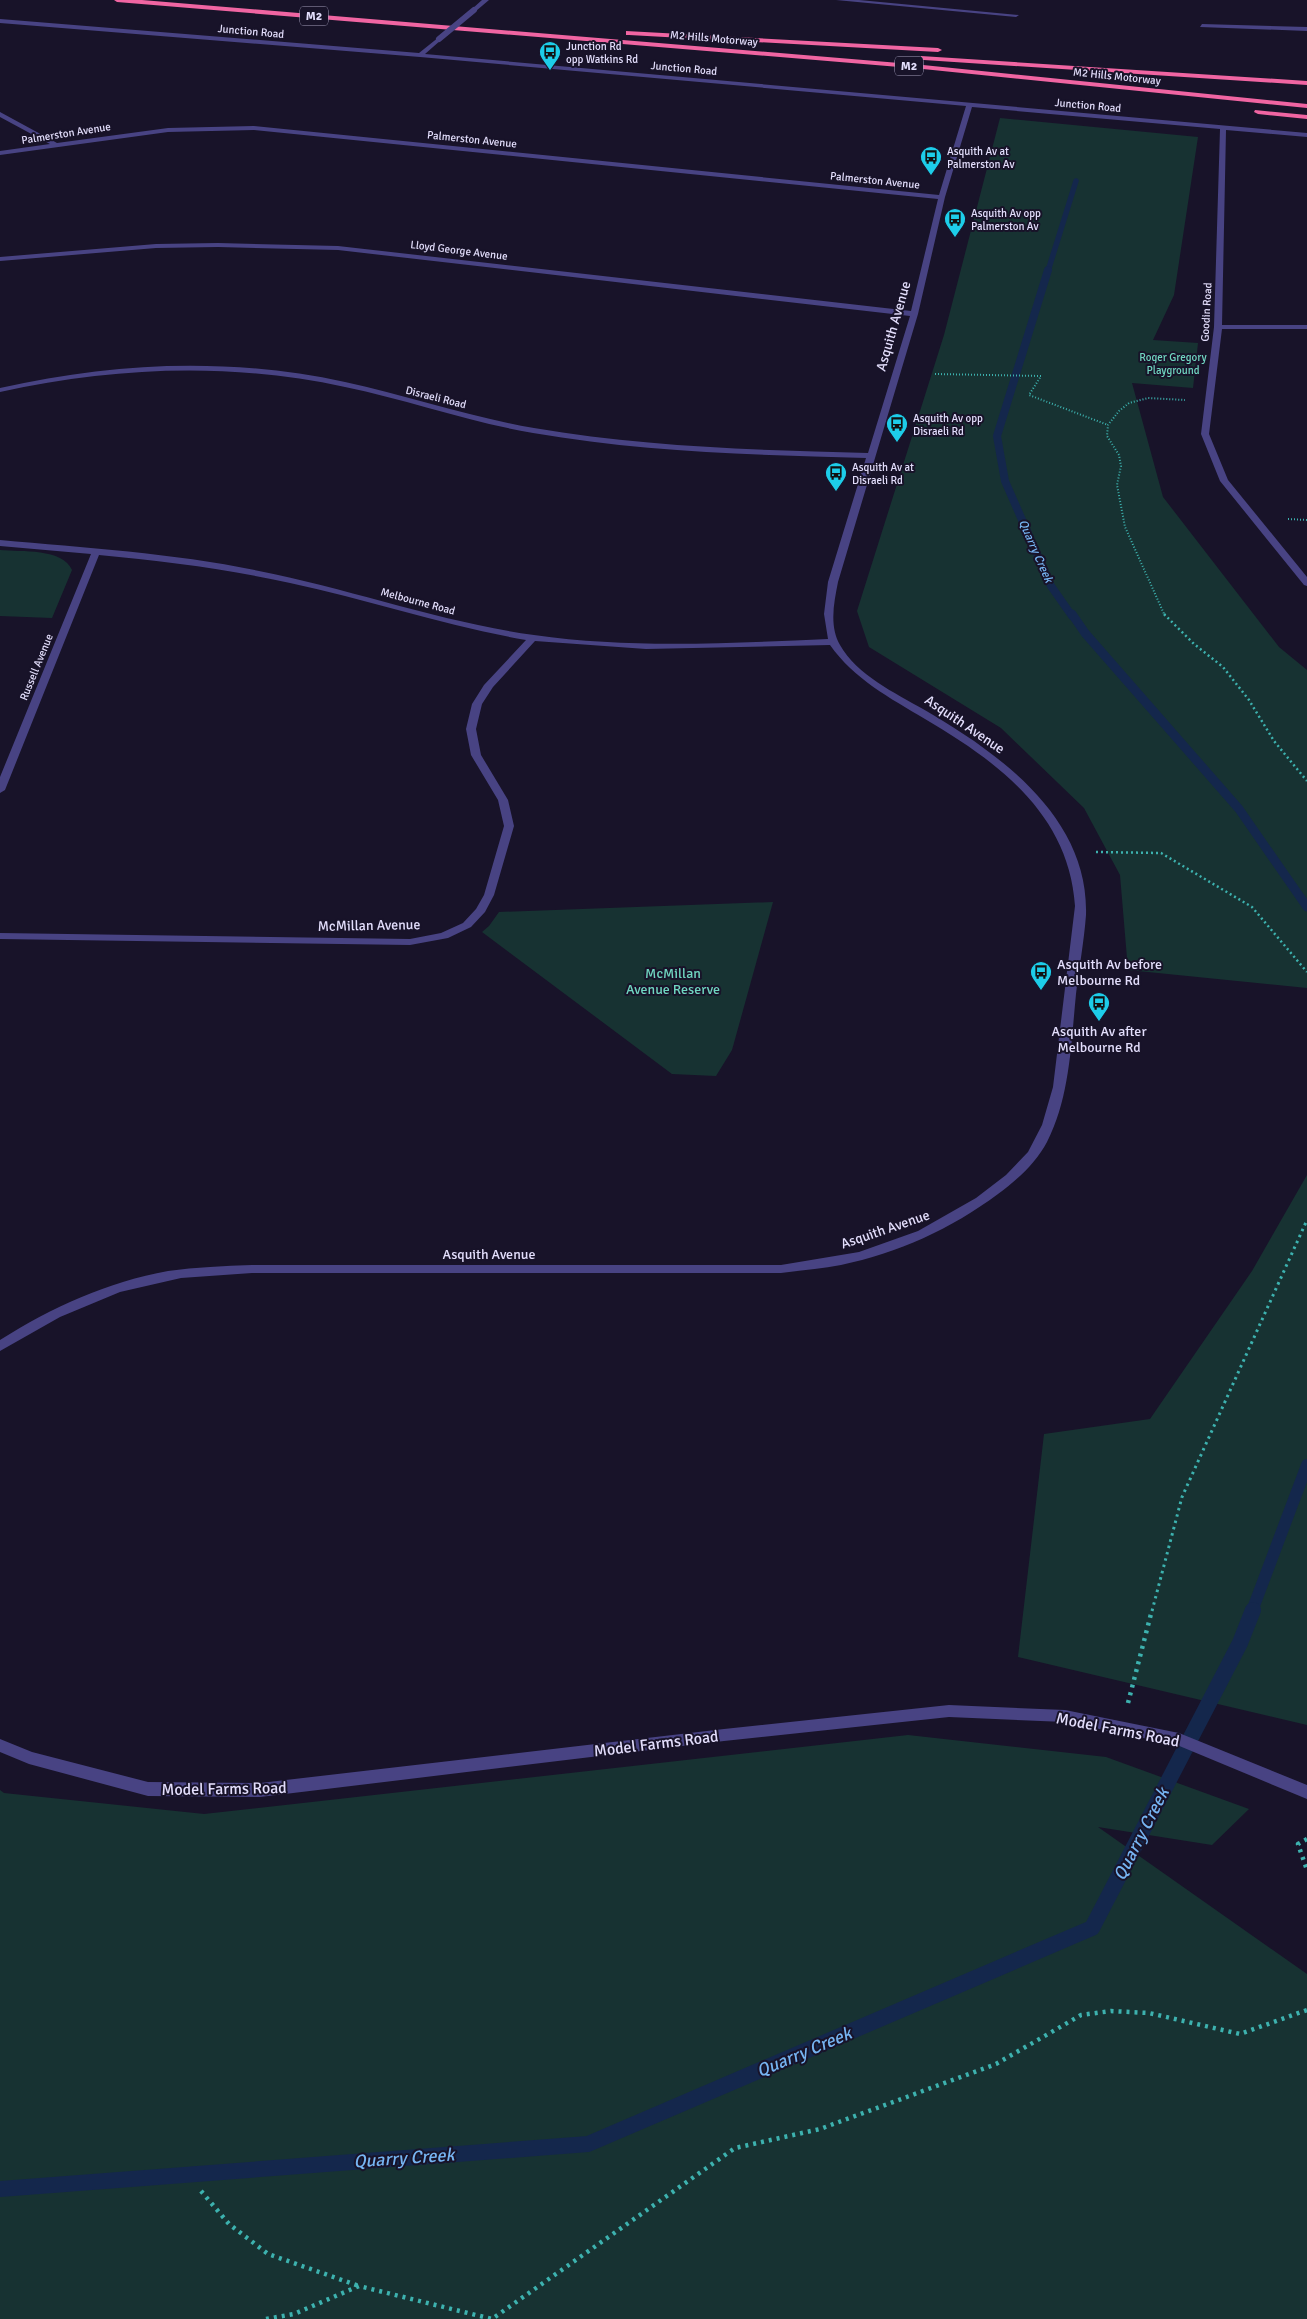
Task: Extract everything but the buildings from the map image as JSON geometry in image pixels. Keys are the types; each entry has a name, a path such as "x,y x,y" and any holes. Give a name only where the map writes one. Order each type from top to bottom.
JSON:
{"highway":[{"name":"M2 Hills Motorway","path":"118,0 923,68 1307,106"},
{"name":"M2","path":"217,0 399,15"},
{"path":"419,16 428,17"},
{"name":"M2 Hills Motorway","path":"447,19 924,58 1307,83"},
{"path":"580,30 590,30"},
{"path":"619,32 943,50"},
{"path":"511,33 948,78"},
{"path":"1249,111 1307,117"}],"street":[{"path":"420,55 486,0"},
{"path":"839,0 1016,15"},
{"name":"Junction Road","path":"0,20 420,55 1307,135"},
{"path":"1202,26 1307,29"},
{"name":"Asquith Avenue","path":"0,1346 70,1305 96,1295 157,1278 187,1273 252,1269 781,1269 841,1260 895,1244 944,1224 986,1198 1016,1173 1041,1142 1054,1110 1060,1075 1081,906 1075,870 1062,837 1045,810 1017,780 982,750 867,677 844,656 834,642 829,623 829,602 833,582 914,314 942,197 970,104"},
{"path":"0,114 54,144"},
{"name":"Palmerston Avenue","path":"0,154 54,144 168,130 254,128 942,197"},
{"name":"Goodin Road","path":"1223,128 1218,326 1205,434 1224,481 1307,583"},
{"name":"Lloyd George Avenue","path":"0,259 156,246 236,245 338,248 914,314"},
{"path":"1218,326 1307,327"},
{"name":"Disraeli Road","path":"0,390 40,380 108,371 180,366 259,370 339,383 456,414 549,434 651,446 737,452 870,456"},
{"name":"Melbourne Road","path":"0,543 175,561 256,573 349,593 450,622 533,638 615,645 673,647 834,642"},
{"name":"Russell Avenue","path":"0,790 96,552"},
{"name":"McMillan Avenue","path":"0,936 410,942 444,936 467,925 481,910 489,895 509,826 503,800 476,754 471,729 473,720 477,704 489,685 533,638"},
{"name":"Model Farms Road","path":"0,1745 29,1758 148,1789 260,1790 724,1735 949,1711 1065,1716 1179,1739 1307,1792"}],"path":[{"path":"935,374 1041,376 1029,395 1108,425"},
{"path":"1209,403 1148,398 1129,403 1119,410 1108,425 1107,436 1119,455 1121,466 1117,485 1125,527 1164,615 1194,644 1223,667 1249,700 1274,741 1307,781"},
{"path":"1107,851 1161,853 1252,907 1307,972"},
{"path":"1122,1727 1182,1497 1307,1220"},
{"path":"1307,1839 1298,1844 1307,1870"},
{"path":"201,2191 229,2224 268,2254 359,2286 492,2319 735,2148 820,2129 996,2064 1081,2015 1111,2011 1149,2012 1240,2034 1307,2010"},
{"path":"266,2319 294,2314 359,2286"}],"green space":[{"name":"Roger Gregory Playground","path":"1000,118 1198,137 1174,295 1153,340 1198,343 1193,388 1132,383 1163,497 1279,647 1307,670 1307,988 1128,970 1120,875 1084,808 1001,728 869,647 857,611 944,335"},
{"path":"0,550 40,552 60,558 67,563 72,570 52,618 0,616"},
{"name":"McMillan Avenue Reserve","path":"773,902 732,1050 716,1076 672,1074 482,932 499,912"},
{"path":"1307,1175 1307,1725 1018,1657 1044,1434 1150,1419 1252,1271"},
{"path":"908,1735 1106,1757 1249,1809 1212,1845 1098,1827 1307,1974 1307,2319 0,2319 0,1790 4,1793 204,1814"}],"waterway":[{"name":"Quarry Creek","path":"1048,271 1076,181"},
{"name":"Quarry Creek","path":"1048,270 997,436 1005,481 1051,586 1072,616"},
{"name":"Quarry Creek","path":"1072,614 1085,633 1239,809 1307,907"},
{"name":"Quarry Creek","path":"1252,1611 1307,1465"},
{"name":"Quarry Creek","path":"0,2189 588,2144 1092,1928 1240,1643 1253,1610"}],"place":[{"name":"Junction Rd opp Watkins Rd","path":"550,71"},
{"name":"Asquith Av at Palmerston Av","path":"931,176"},
{"name":"Asquith Av opp Palmerston Av","path":"955,238"},
{"name":"Asquith Av opp Disraeli Rd","path":"897,443"},
{"name":"Asquith Av at Disraeli Rd","path":"836,492"},
{"name":"Asquith Av before Melbourne Rd","path":"1041,991"},
{"name":"Asquith Av after Melbourne Rd","path":"1099,1022"}]}
